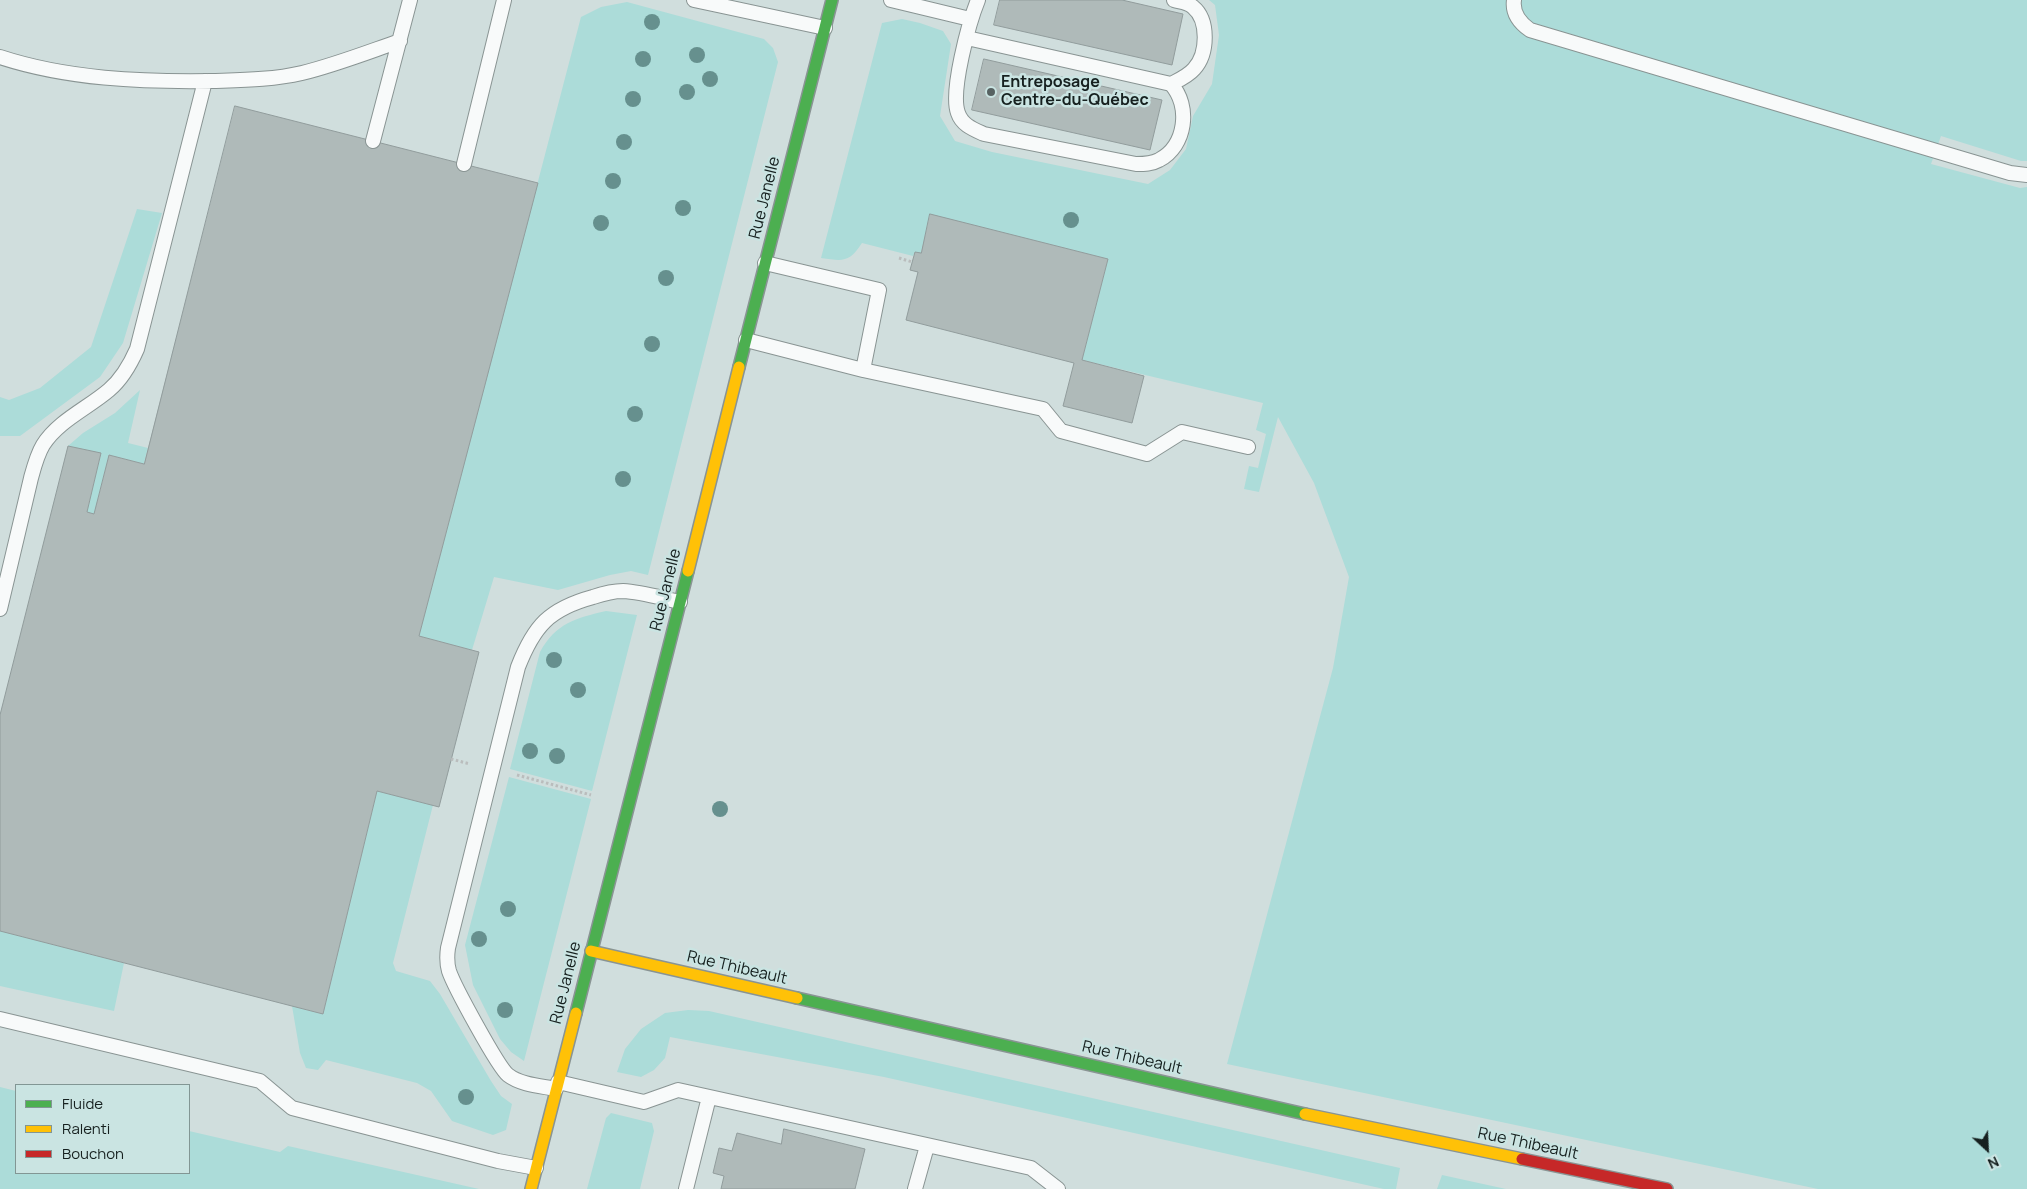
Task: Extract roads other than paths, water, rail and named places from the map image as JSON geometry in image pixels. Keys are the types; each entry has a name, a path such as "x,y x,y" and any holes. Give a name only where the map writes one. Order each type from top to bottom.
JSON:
{"main road":[{"name":"Rue Janelle","path":"531,1189 832,0"},
{"name":"Rue Thibeault","path":"591,951 1311,1116 1667,1189"}],"lane":[{"path":"373,141 410,0"},
{"path":"464,164 504,0"},
{"path":"694,0 825,28"},
{"path":"890,0 970,19"},
{"path":"967,38 1171,84 1178,92 1184,118 1175,146 1158,161 1136,164 984,134 963,122 958,112 957,88 970,19 978,0"},
{"path":"1171,84 1196,68 1202,54 1205,37 1200,16 1194,7 1174,0"},
{"path":"1514,0 1513,7 1519,22 1530,30 2010,173 2027,175"},
{"path":"0,57 61,72 78,74 165,82 246,80 304,72 400,41"},
{"path":"0,608 36,459 44,444 55,431 120,380 129,367 137,349 205,81"},
{"path":"766,263 879,290 863,370"},
{"path":"746,340 863,370 1042,409 1061,432 1147,454 1182,432 1248,447"},
{"path":"680,602 620,591 584,599 562,608 545,619 534,632 518,667 447,958 450,971 458,989 501,1067 506,1074 518,1080 557,1085 644,1102 678,1090 1031,1168 1058,1189"},
{"path":"0,1019 260,1081 292,1108 489,1158 536,1168"},
{"path":"686,1189 709,1097"},
{"path":"915,1189 927,1146"}],"place":[{"name":"Entreposage Centre-du-Québec","path":"991,92"}]}
